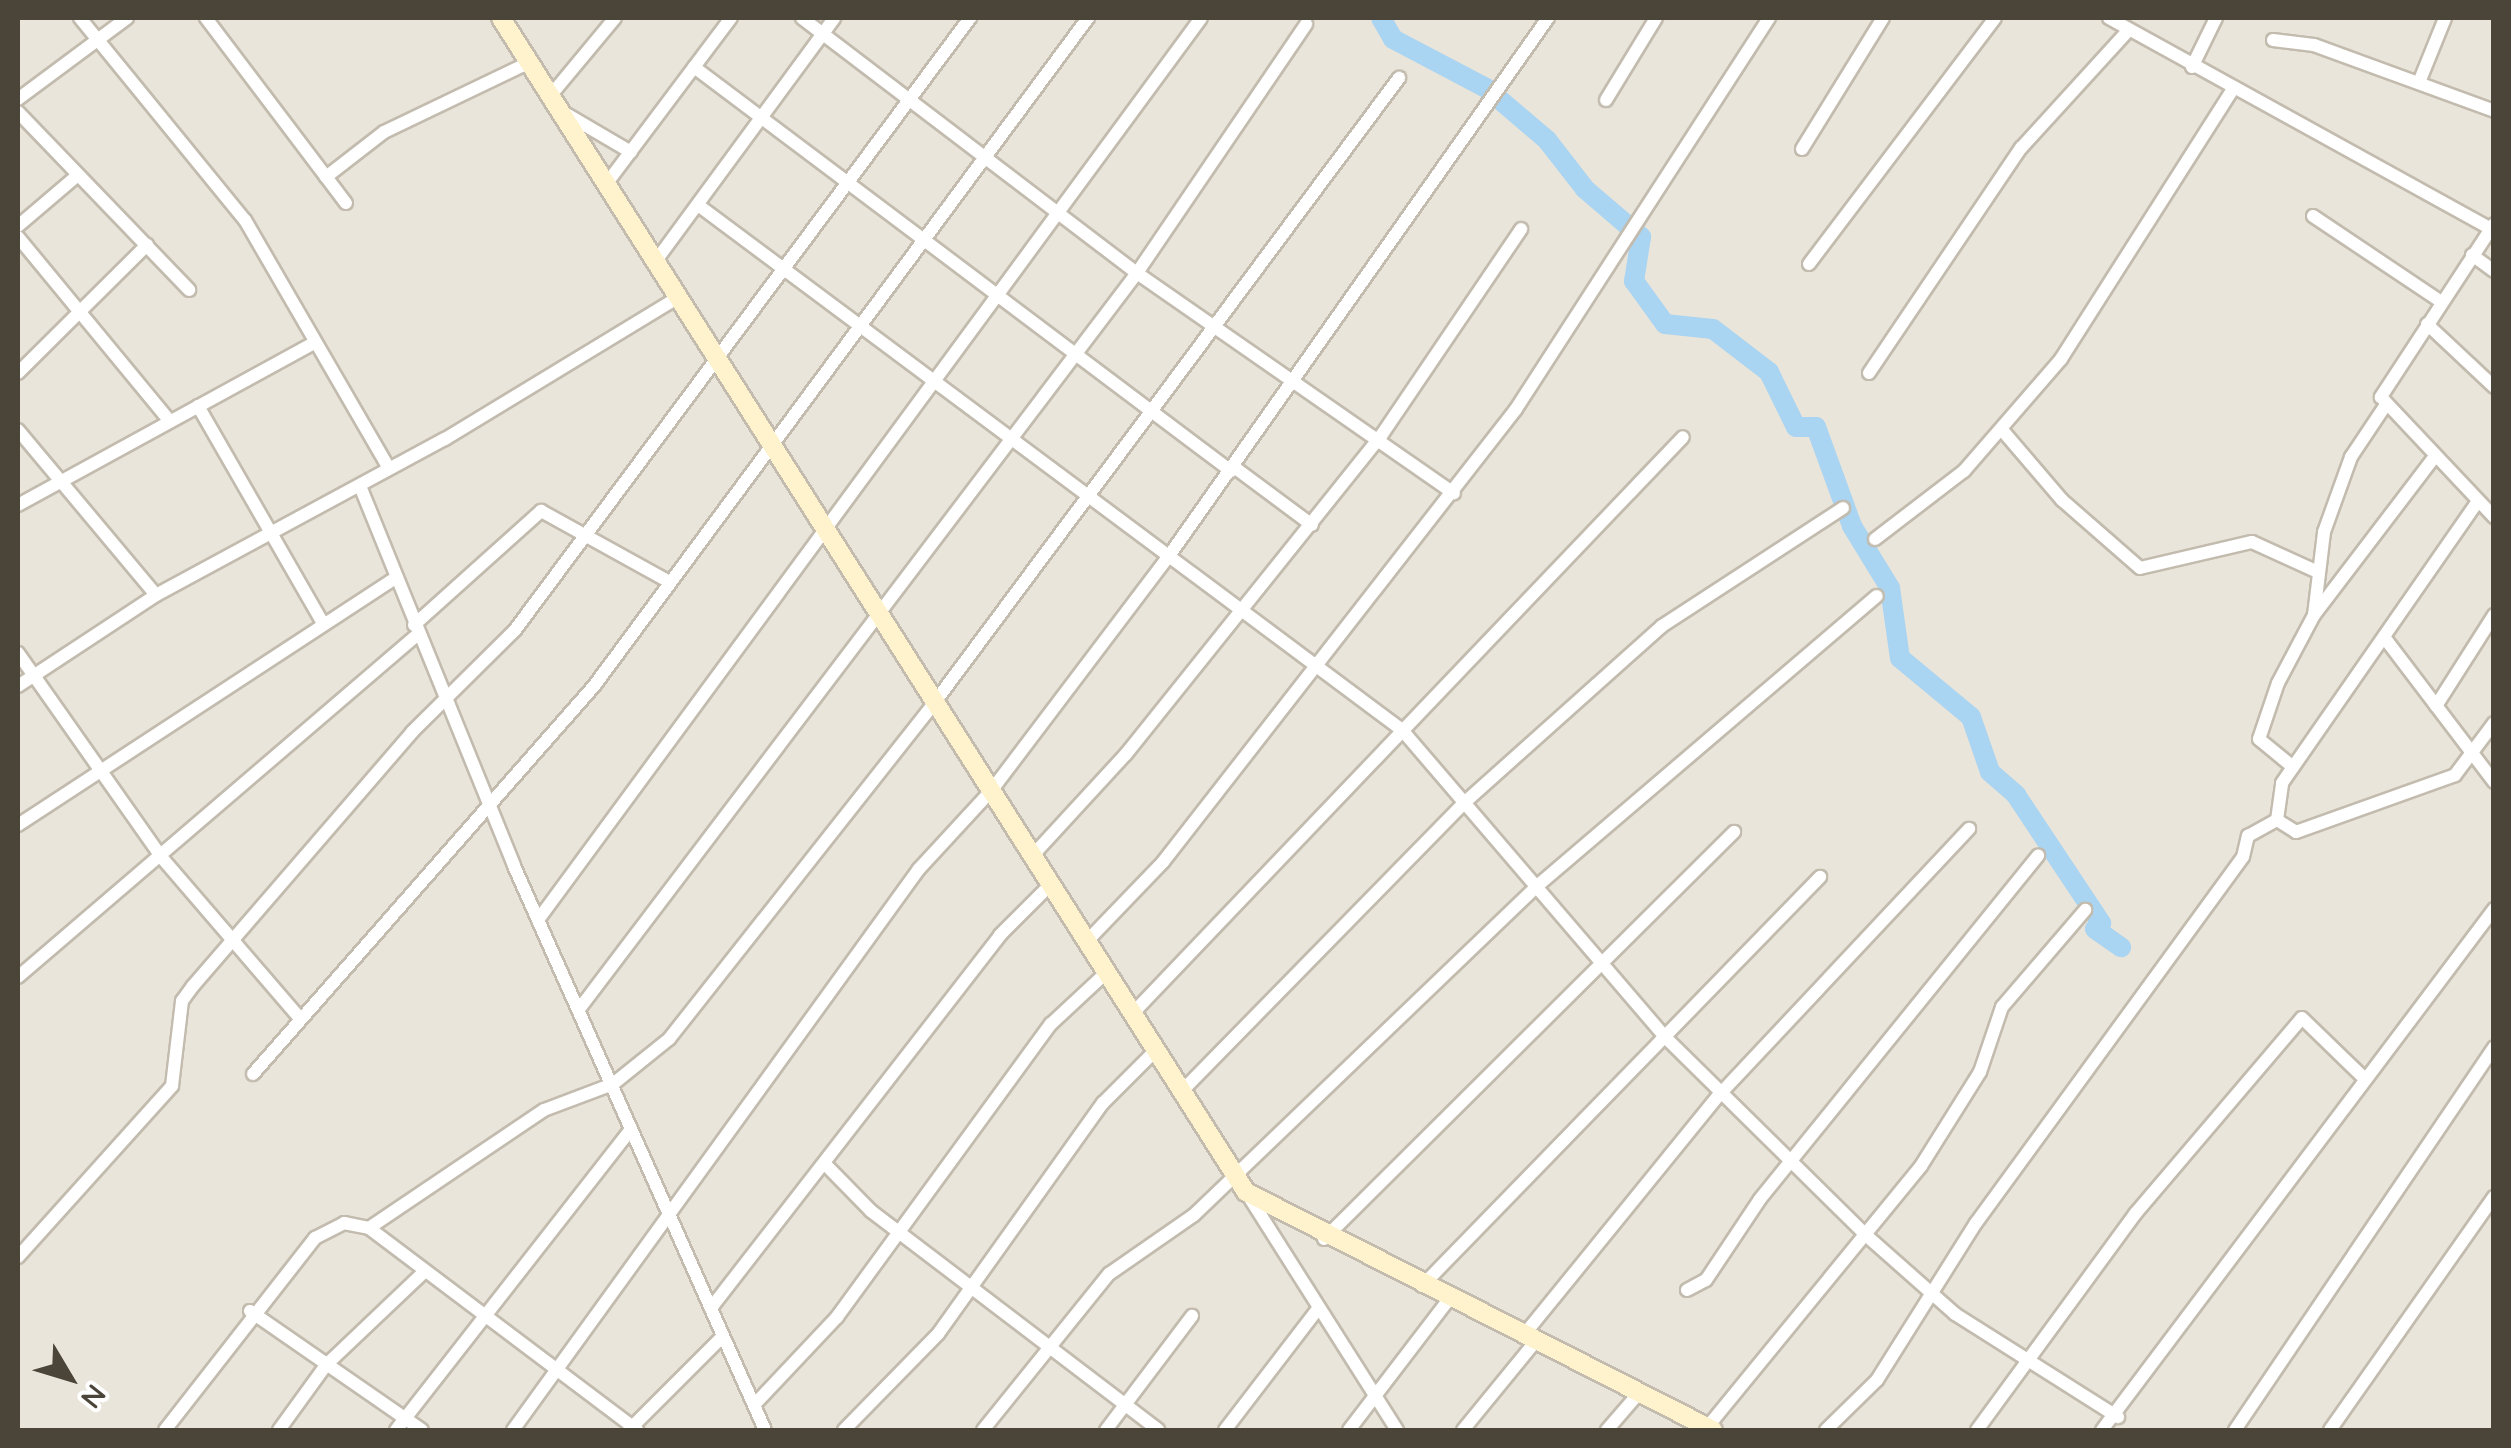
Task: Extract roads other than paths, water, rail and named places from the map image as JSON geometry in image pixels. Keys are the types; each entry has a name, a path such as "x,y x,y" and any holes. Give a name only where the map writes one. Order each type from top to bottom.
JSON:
{"street":[{"path":"80,18 245,220 312,344 389,468"},
{"path":"18,99 127,18"},
{"path":"206,18 346,203"},
{"path":"502,18 658,258 769,448 1089,940 1317,1310 1397,1430"},
{"path":"555,102 615,18"},
{"path":"607,183 731,18"},
{"path":"802,18 1137,273 1381,436 1454,493"},
{"path":"658,258 834,18"},
{"path":"18,1257 172,1086 182,1001 232,938 445,697 515,630 719,362 785,266 970,18"},
{"path":"253,1074 491,798 594,686 668,580 864,324 1088,18"},
{"path":"538,920 1062,216 1201,18"},
{"path":"512,1430 671,1216 918,869 991,791 1233,469 1548,18"},
{"path":"1606,100 1656,18"},
{"path":"1089,940 1163,862 1318,660 1454,493 1769,18"},
{"path":"1802,149 1884,18"},
{"path":"1809,264 1996,18"},
{"path":"2111,18 2192,68 2492,226 2384,386 2384,406 2351,457 2316,570 2314,615"},
{"path":"2192,68 2216,18"},
{"path":"2420,80 2444,18"},
{"path":"580,1008 1137,273 1306,24"},
{"path":"1868,372 2021,148 2128,31"},
{"path":"2272,40 2420,80 2494,111"},
{"path":"326,176 384,132 530,62"},
{"path":"694,67 848,181 1072,359 1312,524"},
{"path":"369,1228 544,1110 613,1084 669,1039 934,702 1088,488 1216,326 1398,78"},
{"path":"1875,539 2003,430 2078,334 2233,89"},
{"path":"555,102 631,152"},
{"path":"18,112 189,290"},
{"path":"18,226 78,175"},
{"path":"698,204 1248,607 1402,730 1665,1037 1868,1237 1934,1288 1956,1314 2118,1417"},
{"path":"2313,216 2440,301"},
{"path":"1034,854 1248,607 1381,436 1521,229"},
{"path":"18,238 83,310 169,420"},
{"path":"18,373 147,244"},
{"path":"2472,254 2494,270"},
{"path":"18,686 156,595 270,530 360,486 680,296"},
{"path":"2427,324 2494,387"},
{"path":"18,505 312,344"},
{"path":"198,406 321,620"},
{"path":"2384,406 2432,460 2494,517"},
{"path":"18,430 56,482 156,595"},
{"path":"2003,430 2062,500 2140,568 2252,542 2316,570"},
{"path":"1133,1014 1683,437"},
{"path":"2293,767 2258,739 2314,615 2432,460"},
{"path":"360,486 538,920 765,1430"},
{"path":"1826,1430 1877,1380 1934,1288 2243,857 2248,836 2277,820 2293,767 2476,504"},
{"path":"1183,1090 1464,804 1662,626 1844,508"},
{"path":"18,977 162,858 416,630 541,511 668,580"},
{"path":"18,826 94,768 321,620 396,578"},
{"path":"983,1430 1109,1274 1169,1236 1536,887 1876,596"},
{"path":"2436,706 2494,615"},
{"path":"2384,637 2494,782"},
{"path":"18,654 94,768 162,858 299,1017"},
{"path":"2277,820 2296,832 2455,775 2474,757 2494,723"},
{"path":"1463,1430 1720,1094 1968,829"},
{"path":"1324,1240 1599,962 1734,832"},
{"path":"1687,1290 1706,1280 1790,1160 2038,856"},
{"path":"1422,1286 1820,877"},
{"path":"711,1308 826,1165 1000,935 1052,883"},
{"path":"2102,1430 2118,1417 2364,1078 2494,909"},
{"path":"1246,1192 1324,1240 1708,1429 1868,1237 1980,1072 2002,1006 2085,910"},
{"path":"755,1404 900,1231 1051,1024 1107,972"},
{"path":"1977,1430 2198,1134 2302,1018 2364,1078"},
{"path":"2235,1430 2494,1046"},
{"path":"844,1430 975,1287 1103,1102 1156,1050"},
{"path":"396,1430 632,1129"},
{"path":"826,1165 900,1231 1158,1430"},
{"path":"2330,1430 2494,1197"},
{"path":"165,1430 250,1311 316,1238 344,1224 369,1228 422,1274 632,1429 723,1336"},
{"path":"279,1430 326,1364 422,1274"},
{"path":"1349,1430 1449,1299"},
{"path":"1225,1430 1317,1310"},
{"path":"250,1311 422,1430"},
{"path":"1106,1430 1192,1316"},
{"path":"1607,1430 1639,1394"}],"waterway":[{"path":"1381,18 1393,39 1486,88 1547,140 1585,189 1641,237 1634,281 1665,324 1713,329 1769,372 1796,427 1816,427 1852,526 1890,588 1900,658 1971,717 1990,772 2016,795 2101,923 2095,929 2121,947"}]}
